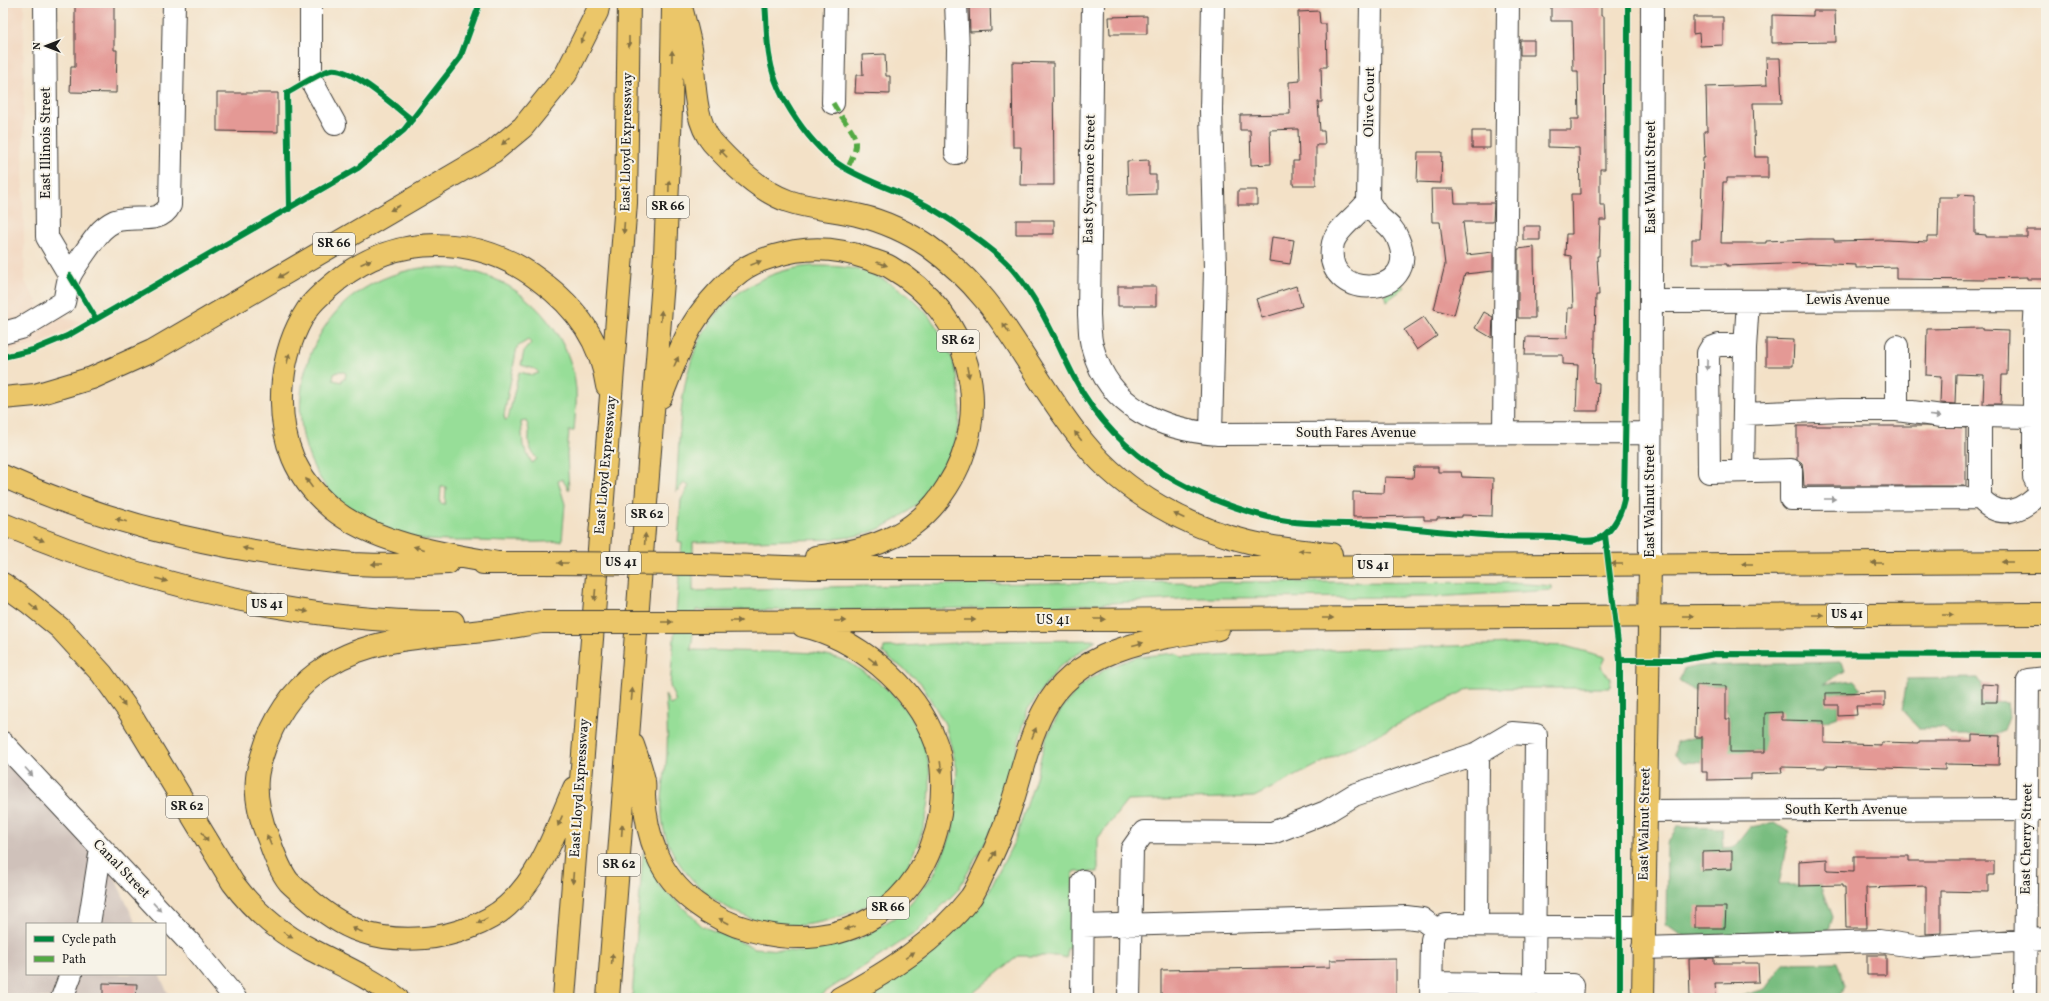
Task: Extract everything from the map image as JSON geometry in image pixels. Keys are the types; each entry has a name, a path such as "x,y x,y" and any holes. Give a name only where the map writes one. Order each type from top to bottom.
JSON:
{"main road":[{"name":"SR 66","path":"3,398 35,395 92,378 152,351 493,152 523,127 566,74 597,12 599,3"},
{"name":"East Lloyd Expressway","path":"564,998 626,203 629,3"},
{"name":"SR 66","path":"655,411 668,207 673,3"},
{"path":"680,3 691,48 699,113 710,139 715,145 751,180 787,200 863,216 886,225 926,245 959,270 996,311 1082,441 1105,466 1136,491 1177,516 1217,533 1250,543 1347,556 1482,565"},
{"path":"498,563 436,552 394,541 361,526 332,508 309,485 293,458 285,428 282,398 285,371 293,338 308,309 330,286 354,267 407,247 431,244 458,246 508,261 531,274 551,289 570,306 585,326 598,349 605,374 610,414"},
{"name":"SR 62","path":"608,998 655,411 693,324 708,304 748,267 786,253 809,249 832,250 857,255 888,266 916,284 932,300 946,318 955,334 967,365 973,402 973,418 968,442 958,467 945,491 932,508 918,520 886,540 858,549 830,555 766,564 700,564"},
{"name":"US 41","path":"3,476 30,488 109,516 223,545 299,558 356,564 700,564 814,568 2046,562"},
{"name":"US 41","path":"3,524 89,558 166,581 242,601 386,621 698,622 2046,614"},
{"name":"East Walnut Street","path":"1643,998 1650,564"},
{"name":"SR 62","path":"3,584 60,628 102,674 130,713 233,883 258,912 283,932 312,950 349,967 397,998"},
{"path":"840,998 878,977 926,944 971,897 999,844 1029,747 1043,711 1063,683 1088,662 1122,648 1194,633 1297,618"},
{"name":"SR 66","path":"629,733 644,781 644,798 657,856 680,891 708,912 734,926 766,935 793,937 816,936 841,931 864,924 886,910 917,877 928,856 937,830 942,800 942,771 937,744 927,721 913,700 895,678 870,658 855,647 808,627 773,621"},
{"path":"542,622 486,631 400,640 353,652 327,666 302,686 288,701 273,727 257,778 258,805 265,832 276,858 289,882 324,913 345,925 373,936 400,940 436,937 460,932 484,920 506,907 523,888 544,858 581,773"}],"street":[{"name":"East Illinois Street","path":"46,3 47,237 70,276"},
{"path":"3,333 21,328 64,302 70,276 102,230 114,222 128,218 161,216 167,212 170,205 174,3"},
{"path":"311,3 311,80 335,124"},
{"path":"833,104 835,3"},
{"path":"956,3 958,50 956,153"},
{"name":"East Sycamore Street","path":"1094,3 1089,315 1090,336 1095,355"},
{"path":"1211,434 1215,269 1211,111 1213,3"},
{"name":"Olive Court","path":"1368,201 1371,3"},
{"path":"1504,433 1508,3"},
{"name":"East Walnut Street","path":"1650,564 1652,3"},
{"path":"1745,344 1719,345 1711,348 1707,362 1709,472 1791,470 1791,499 1980,498 1995,511 2009,512 2023,506 2044,491 2036,483 2034,477 2034,416 2041,300"},
{"name":"Lewis Avenue","path":"1651,301 2041,300"},
{"path":"1743,471 1745,344 1748,301"},
{"path":"1897,346 1897,410"},
{"name":"South Fares Avenue","path":"1095,355 1107,380 1117,393 1148,418 1182,430 1211,434 1650,433"},
{"path":"1744,414 1819,410 1897,410 1942,416 2034,416"},
{"path":"1980,416 1980,498"},
{"name":"East Cherry Street","path":"2025,998 2036,939 2037,679"},
{"path":"1129,998 1132,849 1144,832 1272,833 1326,812 1354,795 1478,753 1512,733 1536,735 1534,985"},
{"name":"Canal Street","path":"3,743 191,944 235,998"},
{"path":"1477,925 1478,753"},
{"name":"South Kerth Avenue","path":"1646,811 2037,809"},
{"path":"90,923 101,848"},
{"path":"1080,998 1083,881"},
{"path":"1083,926 1130,926 1406,917 1422,919 1435,929"},
{"path":"1435,929 1446,925 1535,926 1643,937 1879,941 1920,946 2036,939"},
{"path":"1435,929 1432,940 1431,990 1534,985 1573,985 1572,998"},
{"path":"62,998 71,975"}],"shaded area":[{"path":"3,3 24,3 23,193 25,282 39,305 63,317 81,322 38,345 3,351"},
{"path":"3,751 101,848 136,923 26,923 26,975 159,975 170,998 3,998"}],"green space":[{"path":"812,266 849,268 871,274 907,295 934,324 952,358 960,395 957,433 945,469 921,500 887,525 863,534 850,537 825,539 693,542 693,591 898,585 1205,582 1513,583 1552,586 1552,590 1434,597 1196,598 1043,607 863,610 696,610 691,650 799,652 835,657 852,664 886,689 904,707 917,727 925,748 929,771 930,795 925,820 917,845 901,877 884,895 866,906 847,914 830,920 804,925 777,925 743,915 728,908 713,898 699,887 687,874 669,845 662,822 662,799 667,746 665,694 670,705 676,702 670,686 682,542 678,542 681,500 689,486 684,483 676,492 681,411 691,360 701,337 716,315 736,295 762,279 791,269"},
{"path":"421,268 452,268 470,271 490,277 509,286 526,298 555,330 565,348 572,368 576,389 574,431 569,431 567,454 569,490 562,479 558,481 565,504 562,541 444,541 408,538 384,532 367,522 335,497 318,475 307,450 301,424 301,397 305,370 315,344 329,321 347,301 382,279","holes":["528,340 531,343 524,351 521,365 535,369 539,373 533,375 519,372 508,419 505,420 504,415 517,347","340,371 346,373 345,379 342,379 342,382 333,380 334,374","526,421 529,431 530,447 537,459 532,463 523,446 521,422","441,487 446,487 445,504 440,503"]},
{"path":"1400,283 1405,287 1387,301 1385,294"},
{"path":"1096,640 1059,667 1028,709 997,820 958,890 915,933 816,998 632,998 643,852 658,878 658,885 702,926 755,948 802,952 859,939 902,913 934,875 953,830 957,769 945,724 920,682 883,653 884,647 991,641"},
{"path":"1513,644 1565,646 1605,657 1600,668 1611,678 1610,688 1470,688 1254,797 1127,801 1098,838 1098,872 1073,872 1072,947 1067,948 1067,958 1058,956 1018,956 967,998 864,998 926,960 982,905 1015,840 1035,781 1046,738 1060,711 1080,686 1107,668 1136,657 1176,653 1181,658 1331,650"},
{"path":"1842,662 1845,671 1824,684 1854,680 1861,689 1856,692 1838,693 1838,716 1824,721 1805,721 1767,752 1751,752 1706,763 1683,762 1675,755 1676,742 1695,737 1730,737 1730,719 1726,708 1726,686 1696,685 1695,691 1692,690 1679,680 1684,669 1699,666"},
{"path":"1978,678 1982,684 1982,702 2007,703 2009,717 2004,731 1993,736 1952,736 1942,728 1918,728 1902,710 1907,679"},
{"path":"1775,823 1789,832 1779,885 1821,885 1833,917 1827,935 1686,938 1666,924 1667,844 1677,827 1722,828 1723,848 1734,847 1750,827"},
{"path":"1837,962 1845,986 1840,998 1735,998 1765,989 1784,963"}],"building":[{"path":"969,3 990,3 991,31 970,32"},
{"path":"1551,4 1601,4 1601,16 1604,16 1605,169 1600,169 1600,205 1605,205 1606,220 1600,220 1599,256 1597,256 1599,295 1596,295 1594,382 1599,383 1598,411 1576,411 1578,365 1563,364 1563,355 1525,355 1526,337 1567,338 1568,308 1573,308 1571,256 1565,255 1566,234 1572,234 1571,194 1580,194 1579,148 1548,147 1548,130 1571,130 1571,119 1579,119 1578,71 1573,71 1572,21 1551,21"},
{"path":"114,5 114,50 117,50 116,93 70,92 71,67 75,67 75,6"},
{"path":"1319,11 1320,24 1326,24 1327,67 1321,67 1322,102 1318,102 1320,131 1324,131 1325,145 1316,145 1316,185 1293,185 1293,161 1299,161 1298,129 1270,130 1271,164 1251,165 1250,130 1240,130 1240,115 1290,114 1289,82 1300,81 1298,12"},
{"path":"1813,11 1835,11 1836,42 1772,43 1772,15 1813,16"},
{"path":"1147,16 1147,34 1110,34 1109,17"},
{"path":"1693,17 1723,17 1723,45 1700,46 1699,33 1693,34"},
{"path":"1520,40 1534,40 1534,55 1520,55"},
{"path":"885,54 886,76 890,76 890,94 855,93 856,75 863,75 862,55"},
{"path":"1766,58 1780,58 1782,103 1753,103 1755,157 1768,157 1768,178 1727,178 1727,182 1723,182 1721,243 1766,243 1766,241 1810,239 1834,239 1834,241 1887,240 1927,242 1927,237 1938,237 1939,197 1958,197 1958,194 1975,195 1975,234 1986,235 1986,237 2027,237 2027,230 2046,230 2046,279 2027,279 2027,277 1985,278 1985,280 1896,279 1896,267 1856,268 1856,265 1809,263 1727,266 1727,264 1692,264 1692,239 1700,239 1703,157 1705,157 1704,131 1707,131 1706,87 1767,85"},
{"path":"1012,62 1053,63 1054,185 1020,185 1021,147 1013,147"},
{"path":"217,93 278,93 278,132 217,131"},
{"path":"1472,131 1490,131 1490,148 1472,148"},
{"path":"1418,152 1442,152 1441,183 1417,182"},
{"path":"1149,160 1149,175 1156,175 1156,194 1128,195 1127,161"},
{"path":"1431,189 1454,189 1455,203 1494,203 1493,222 1463,222 1467,255 1493,252 1493,271 1465,274 1454,315 1434,309 1445,265 1440,222 1432,222"},
{"path":"1238,190 1257,190 1257,205 1238,205"},
{"path":"1016,220 1054,220 1054,234 1016,234"},
{"path":"1523,226 1540,226 1540,240 1523,240"},
{"path":"1272,237 1294,240 1290,264 1269,261"},
{"path":"1534,247 1535,318 1518,318 1518,249"},
{"path":"1118,286 1156,286 1156,306 1118,306"},
{"path":"1296,286 1302,306 1262,318 1256,299"},
{"path":"1484,312 1493,317 1492,338 1475,328"},
{"path":"1424,317 1437,336 1417,350 1404,330"},
{"path":"1982,328 1982,330 2008,331 2007,375 2002,375 2001,404 1983,404 1984,375 1956,374 1955,404 1940,403 1941,376 1926,375 1927,329"},
{"path":"1766,339 1794,340 1793,366 1766,366"},
{"path":"1797,426 1925,426 1966,428 1966,486 1804,486 1802,463 1797,459"},
{"path":"1414,467 1438,467 1438,472 1461,472 1462,477 1493,478 1492,516 1462,515 1462,517 1437,518 1437,520 1424,520 1424,516 1353,517 1353,492 1384,493 1385,477 1413,478"},
{"path":"1982,684 1998,685 1997,702 1982,702"},
{"path":"1696,685 1726,686 1726,719 1730,719 1730,752 1765,752 1765,713 1782,712 1782,720 1824,721 1824,743 1881,745 1881,742 1919,743 1919,741 1972,741 1972,735 2000,736 1999,765 1945,764 1945,770 1825,766 1825,768 1781,767 1782,773 1751,774 1751,779 1707,780 1707,772 1702,772 1702,737 1695,737"},
{"path":"1885,692 1885,706 1856,706 1857,715 1838,716 1838,705 1826,705 1826,693"},
{"path":"1732,851 1732,869 1702,870 1702,852"},
{"path":"1854,856 1909,856 1909,861 1994,861 1994,875 1988,875 1988,892 1941,891 1941,933 1926,934 1926,886 1866,888 1867,928 1846,928 1845,887 1842,887 1842,885 1799,886 1799,861 1827,859 1827,870 1854,871"},
{"path":"1695,907 1726,907 1725,928 1695,928"},
{"path":"1867,955 1886,955 1886,975 1867,975"},
{"path":"1714,958 1714,963 1758,963 1759,982 1715,983 1716,998 1690,998 1689,959"},
{"path":"1396,959 1396,998 1161,998 1161,970 1330,967 1330,960"},
{"path":"103,983 137,984 136,998 103,998"}],"marked path":[{"path":"833,103 854,134 855,148 853,157 847,169"}],"cycle path":[{"path":"3,357 33,350 67,336 358,168 404,130 460,58 480,3"},
{"path":"765,3 770,60 779,90 787,105 807,134 819,147 843,167 931,208 951,220 1006,262 1023,283 1040,309 1075,379 1092,407 1125,444 1164,474 1206,496 1236,508 1266,517 1292,522 1362,524 1482,535 1555,537 1585,541 1595,540 1606,534 1618,518 1624,500 1627,338 1628,3"},
{"path":"289,209 287,93 327,71 340,71 350,75 373,89 412,120"},
{"path":"70,276 96,319"},
{"path":"1605,535 1620,660 1620,998"},
{"path":"1620,660 1682,660 1715,654 2046,655"}]}
